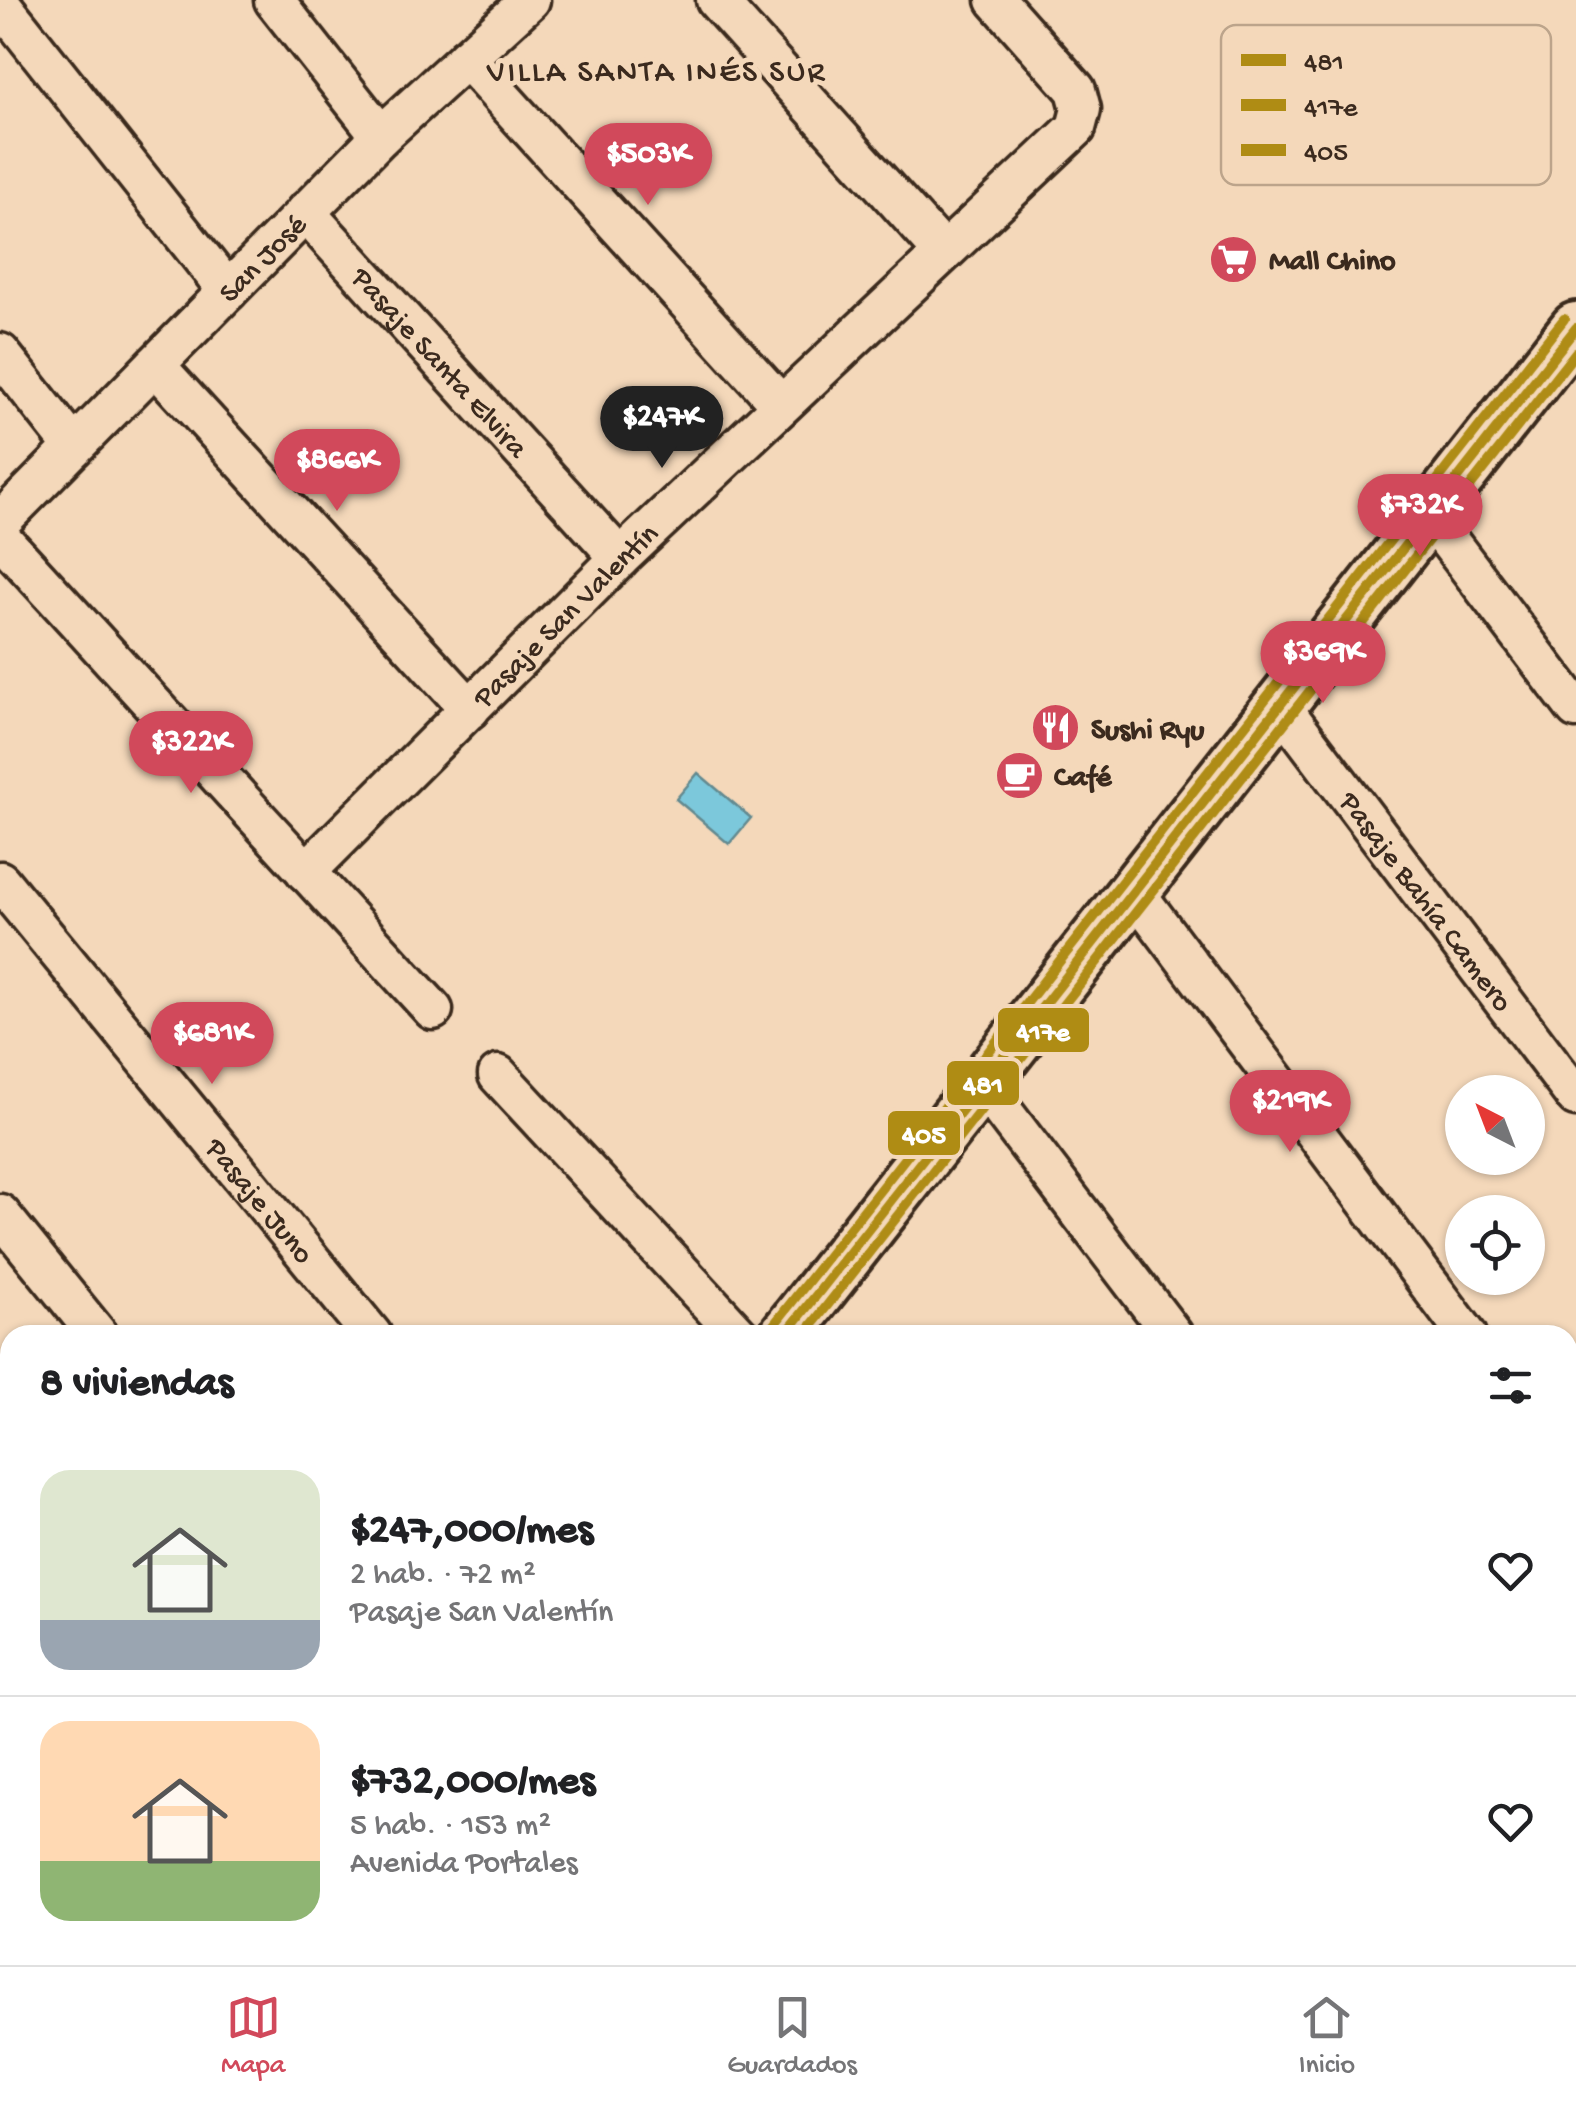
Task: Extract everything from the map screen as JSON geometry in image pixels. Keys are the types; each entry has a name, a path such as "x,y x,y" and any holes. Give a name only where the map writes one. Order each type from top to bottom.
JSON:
{"main road":[{"path":"793,1325 1576,328"}],"street":[{"path":"274,0 381,136"},
{"name":"San José","path":"0,522 381,136 530,0"},
{"path":"716,0 944,252"},
{"name":"Pasaje San Valentín","path":"306,872 620,558 1076,128 1081,109 1076,90 996,0"},
{"path":"0,3 228,291"},
{"path":"466,58 780,404"},
{"name":"Pasaje Santa Elvira","path":"305,212 620,558"},
{"path":"0,353 74,447"},
{"path":"155,365 470,709"},
{"path":"1429,515 1576,709"},
{"path":"0,536 433,1010"},
{"name":"Pasaje Bahía Camero","path":"1280,704 1576,1097"},
{"name":"Pasaje Juno","path":"0,881 364,1325"},
{"path":"1134,891 1460,1325"},
{"path":"498,1074 730,1325"},
{"path":"982,1084 1165,1325"},
{"path":"0,1214 90,1325"}],"water":[{"path":"698,773 751,818 729,844 676,799"}],"transit line":[{"name":"405","path":"774,1325 1564,319"},
{"name":"481","path":"793,1325 1576,328"},
{"name":"417e","path":"812,1325 1576,352"}],"place":[{"name":"Mall Chino","path":"1234,259"},
{"name":"Sushi Ryu","path":"1056,728"},
{"name":"Café","path":"1019,775"}],"district":[{"name":"VILLA SANTA INÉS SUR","path":"657,69"}]}
